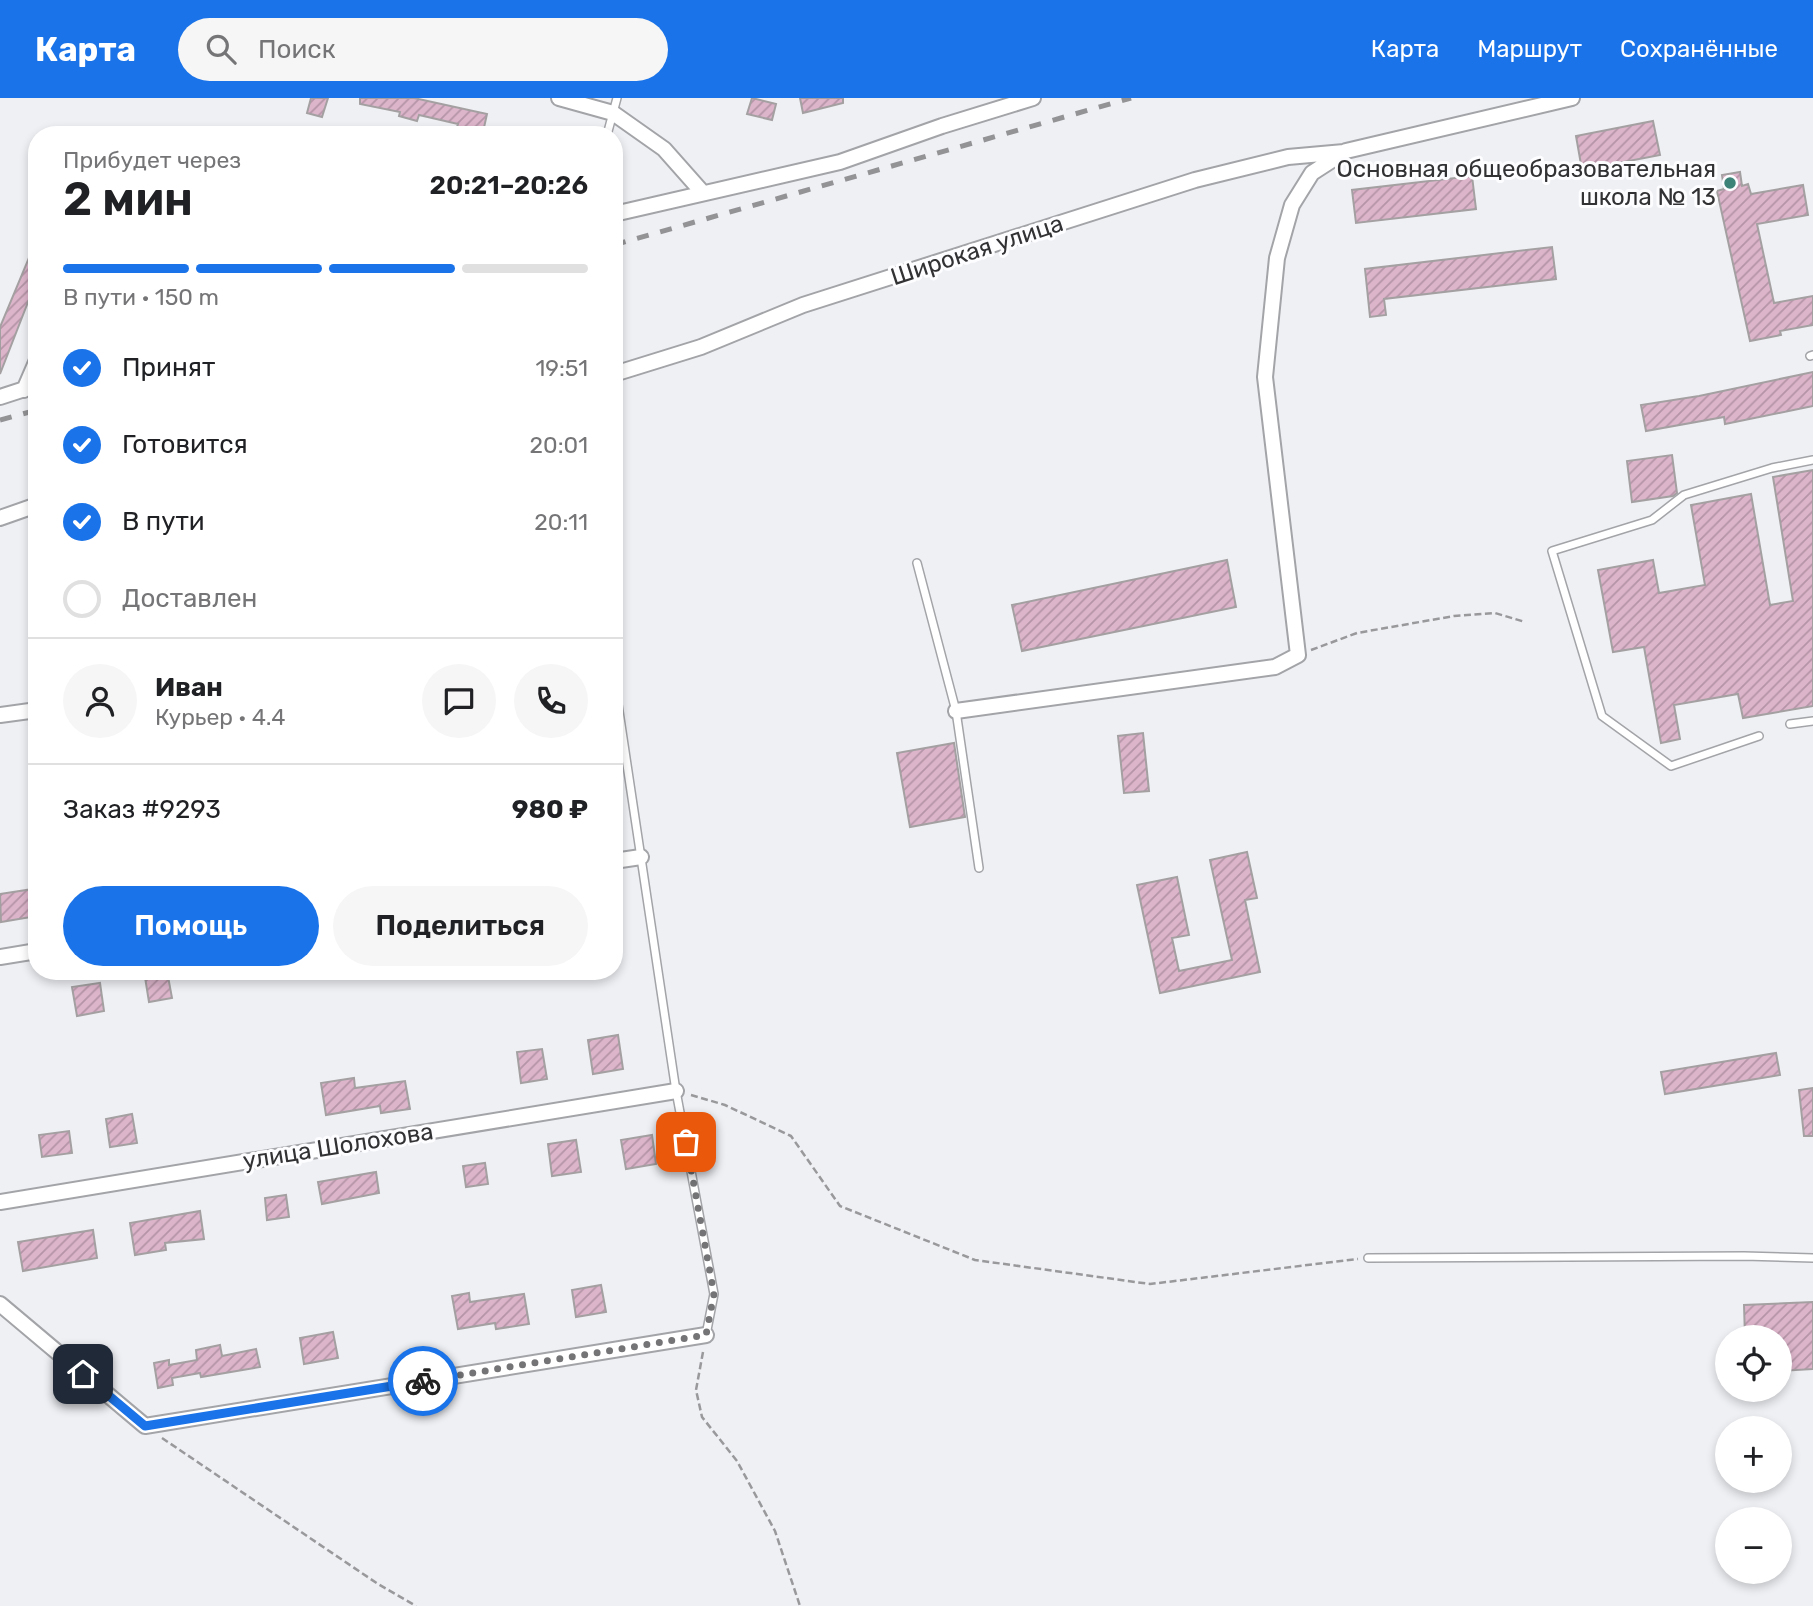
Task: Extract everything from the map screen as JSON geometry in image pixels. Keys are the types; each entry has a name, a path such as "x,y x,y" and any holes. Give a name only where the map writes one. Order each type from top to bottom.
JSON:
{"street":[{"path":"559,98 613,113 664,149 703,193"},
{"path":"623,212 840,162 1033,98"},
{"path":"956,711 1275,667 1298,654 1265,377 1277,258 1292,205 1312,173 1346,151 1572,98"},
{"name":"Широкая улица","path":"623,371 701,347 803,305 1195,180 1288,157 1346,151"},
{"path":"0,397 28,389"},
{"path":"0,518 28,508"},
{"path":"0,715 28,711"},
{"path":"623,860 641,857"},
{"path":"0,957 28,952"},
{"name":"улица Шолохова","path":"0,1202 676,1091"},
{"path":"0,1304 145,1426 706,1335"}],"lane":[{"path":"609,126 617,98"},
{"path":"1759,736 1671,766 1602,716 1552,551 1651,520 1684,495 1772,467 1813,460"},
{"path":"917,563 956,711 979,868"},
{"path":"1790,724 1813,720"},
{"path":"623,738 676,1091 714,1294 706,1335"},
{"path":"1368,1258 1813,1258"}],"path":[{"path":"1298,654 1357,633 1454,616 1495,613 1525,622"},
{"path":"676,1091 725,1105 791,1136 841,1206 975,1260 1150,1284 1368,1258"},
{"path":"706,1335 696,1390 702,1416 737,1461 775,1531 800,1606"},
{"path":"145,1426 379,1584 416,1606"}],"building":[{"path":"311,98 328,98 322,117 307,113"},
{"path":"360,98 414,98 487,114 484,126 457,126 458,124 419,115 417,121 399,116 400,112 360,104"},
{"path":"752,98 776,104 772,120 747,114"},
{"path":"800,98 843,98 843,103 803,113"},
{"path":"1653,121 1660,155 1582,170 1576,136"},
{"path":"1740,172 1742,186 1748,184 1751,194 1803,185 1808,215 1757,224 1774,303 1813,296 1813,325 1780,331 1781,335 1750,341 1717,191 1724,189 1722,175"},
{"path":"1472,176 1476,209 1356,223 1352,190"},
{"path":"1552,247 1556,279 1384,299 1386,315 1370,317 1365,269"},
{"path":"28,260 28,302 0,374 0,327"},
{"path":"1813,372 1813,406 1725,424 1724,417 1646,431 1641,405"},
{"path":"1672,455 1677,493 1673,496 1632,502 1627,461"},
{"path":"1813,470 1813,706 1743,718 1738,694 1674,705 1680,739 1661,743 1644,647 1613,652 1598,570 1653,560 1659,593 1705,585 1691,505 1751,494 1770,605 1793,601 1773,477"},
{"path":"1227,560 1236,607 1022,651 1012,605"},
{"path":"1143,733 1149,791 1124,793 1118,736"},
{"path":"954,743 965,817 910,827 897,753"},
{"path":"1247,852 1257,898 1245,900 1260,972 1160,993 1137,885 1177,877 1189,935 1172,938 1179,971 1232,960 1210,860"},
{"path":"28,890 28,918 1,922 0,894"},
{"path":"145,980 169,980 172,998 149,1002"},
{"path":"100,983 104,1011 77,1016 72,987"},
{"path":"618,1035 623,1069 593,1074 588,1040"},
{"path":"542,1049 547,1079 521,1083 517,1052"},
{"path":"1776,1053 1780,1075 1665,1094 1661,1072"},
{"path":"354,1078 355,1088 405,1081 410,1109 381,1113 380,1106 326,1115 321,1083"},
{"path":"1813,1088 1813,1136 1804,1136 1799,1090"},
{"path":"132,1114 137,1143 110,1147 106,1119"},
{"path":"69,1131 72,1153 42,1157 39,1135"},
{"path":"652,1135 656,1164 626,1169 621,1140"},
{"path":"576,1140 581,1172 552,1176 548,1144"},
{"path":"485,1163 488,1184 466,1187 463,1166"},
{"path":"376,1172 379,1193 322,1204 318,1182"},
{"path":"286,1195 289,1217 267,1220 265,1198"},
{"path":"200,1211 204,1239 165,1243 166,1250 135,1255 130,1223"},
{"path":"93,1230 97,1258 23,1271 18,1242"},
{"path":"601,1285 606,1312 576,1317 572,1290"},
{"path":"469,1293 470,1302 524,1294 529,1324 496,1329 495,1323 458,1329 452,1296"},
{"path":"1813,1302 1813,1369 1792,1370 1792,1325 1745,1325 1744,1305"},
{"path":"333,1332 338,1358 304,1364 300,1338"},
{"path":"220,1345 222,1356 256,1349 260,1367 201,1377 200,1373 172,1378 173,1385 158,1388 154,1363 169,1360 169,1365 197,1360 196,1350"}],"railway":[{"path":"623,242 1131,98"},
{"path":"0,420 28,412"}],"way so far":[{"path":"423,1381 706,1335 714,1294 686,1142"}],"place":[{"name":"Основная общеобразовательная школа № 13","path":"1730,183"}],"route":[{"path":"83,1374 145,1426 423,1381"}]}
